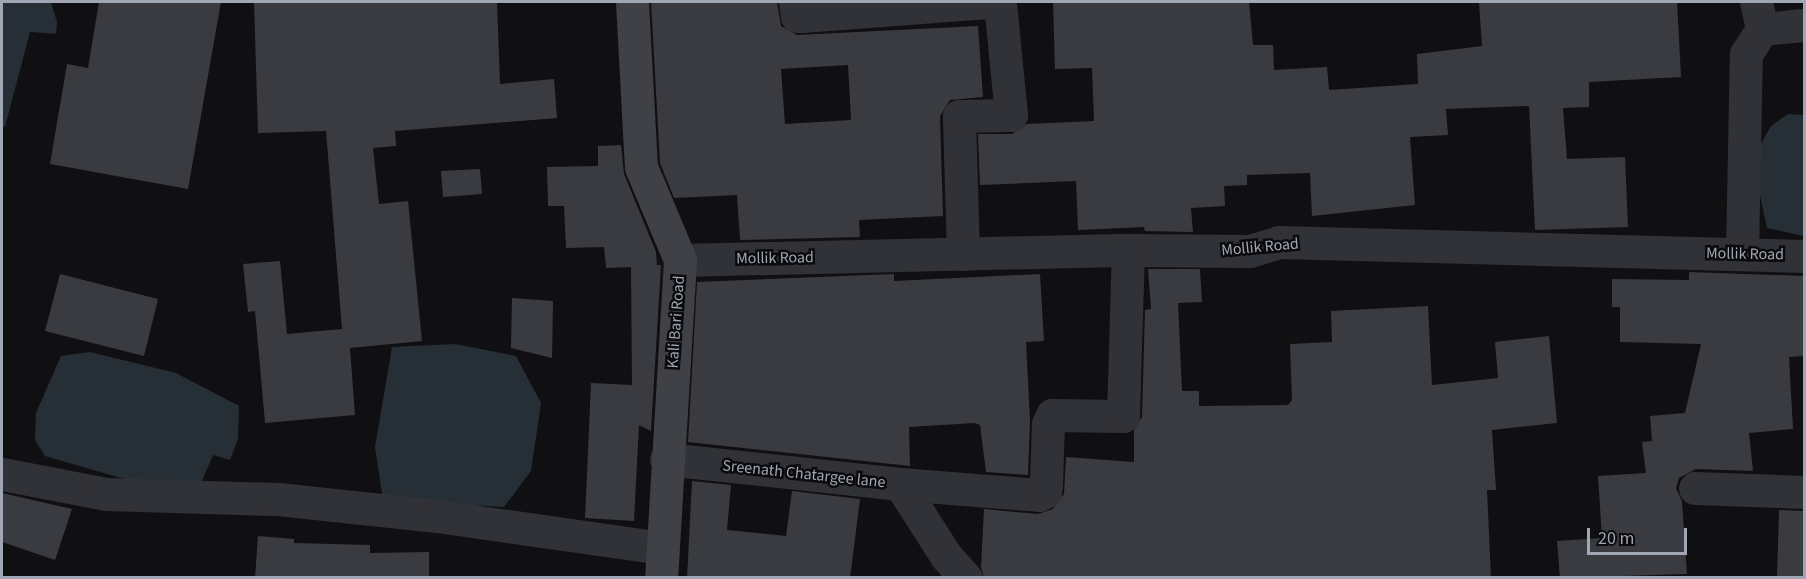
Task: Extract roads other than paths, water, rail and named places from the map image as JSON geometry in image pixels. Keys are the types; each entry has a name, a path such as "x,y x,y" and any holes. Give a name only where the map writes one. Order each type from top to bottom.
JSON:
{"street":[{"name":"Kali Bari Road","path":"632,2 640,167 680,260 666,459 662,563"},
{"path":"795,2 797,16 802,16 990,2"},
{"path":"963,254 959,116 1011,115 1000,2"},
{"path":"1742,254 1746,54 1759,15 1804,25"},
{"name":"Mollik Road","path":"680,260 1128,250 1250,251 1280,242 1804,256"},
{"path":"900,484 1039,495 1045,492 1047,424 1052,415 1123,417 1128,250"},
{"name":"Sreenath Chatargee lane","path":"666,459 900,484 946,556 966,578"},
{"path":"2,474 106,494 278,499 437,516 662,563"},
{"path":"1695,488 1804,492"}]}
